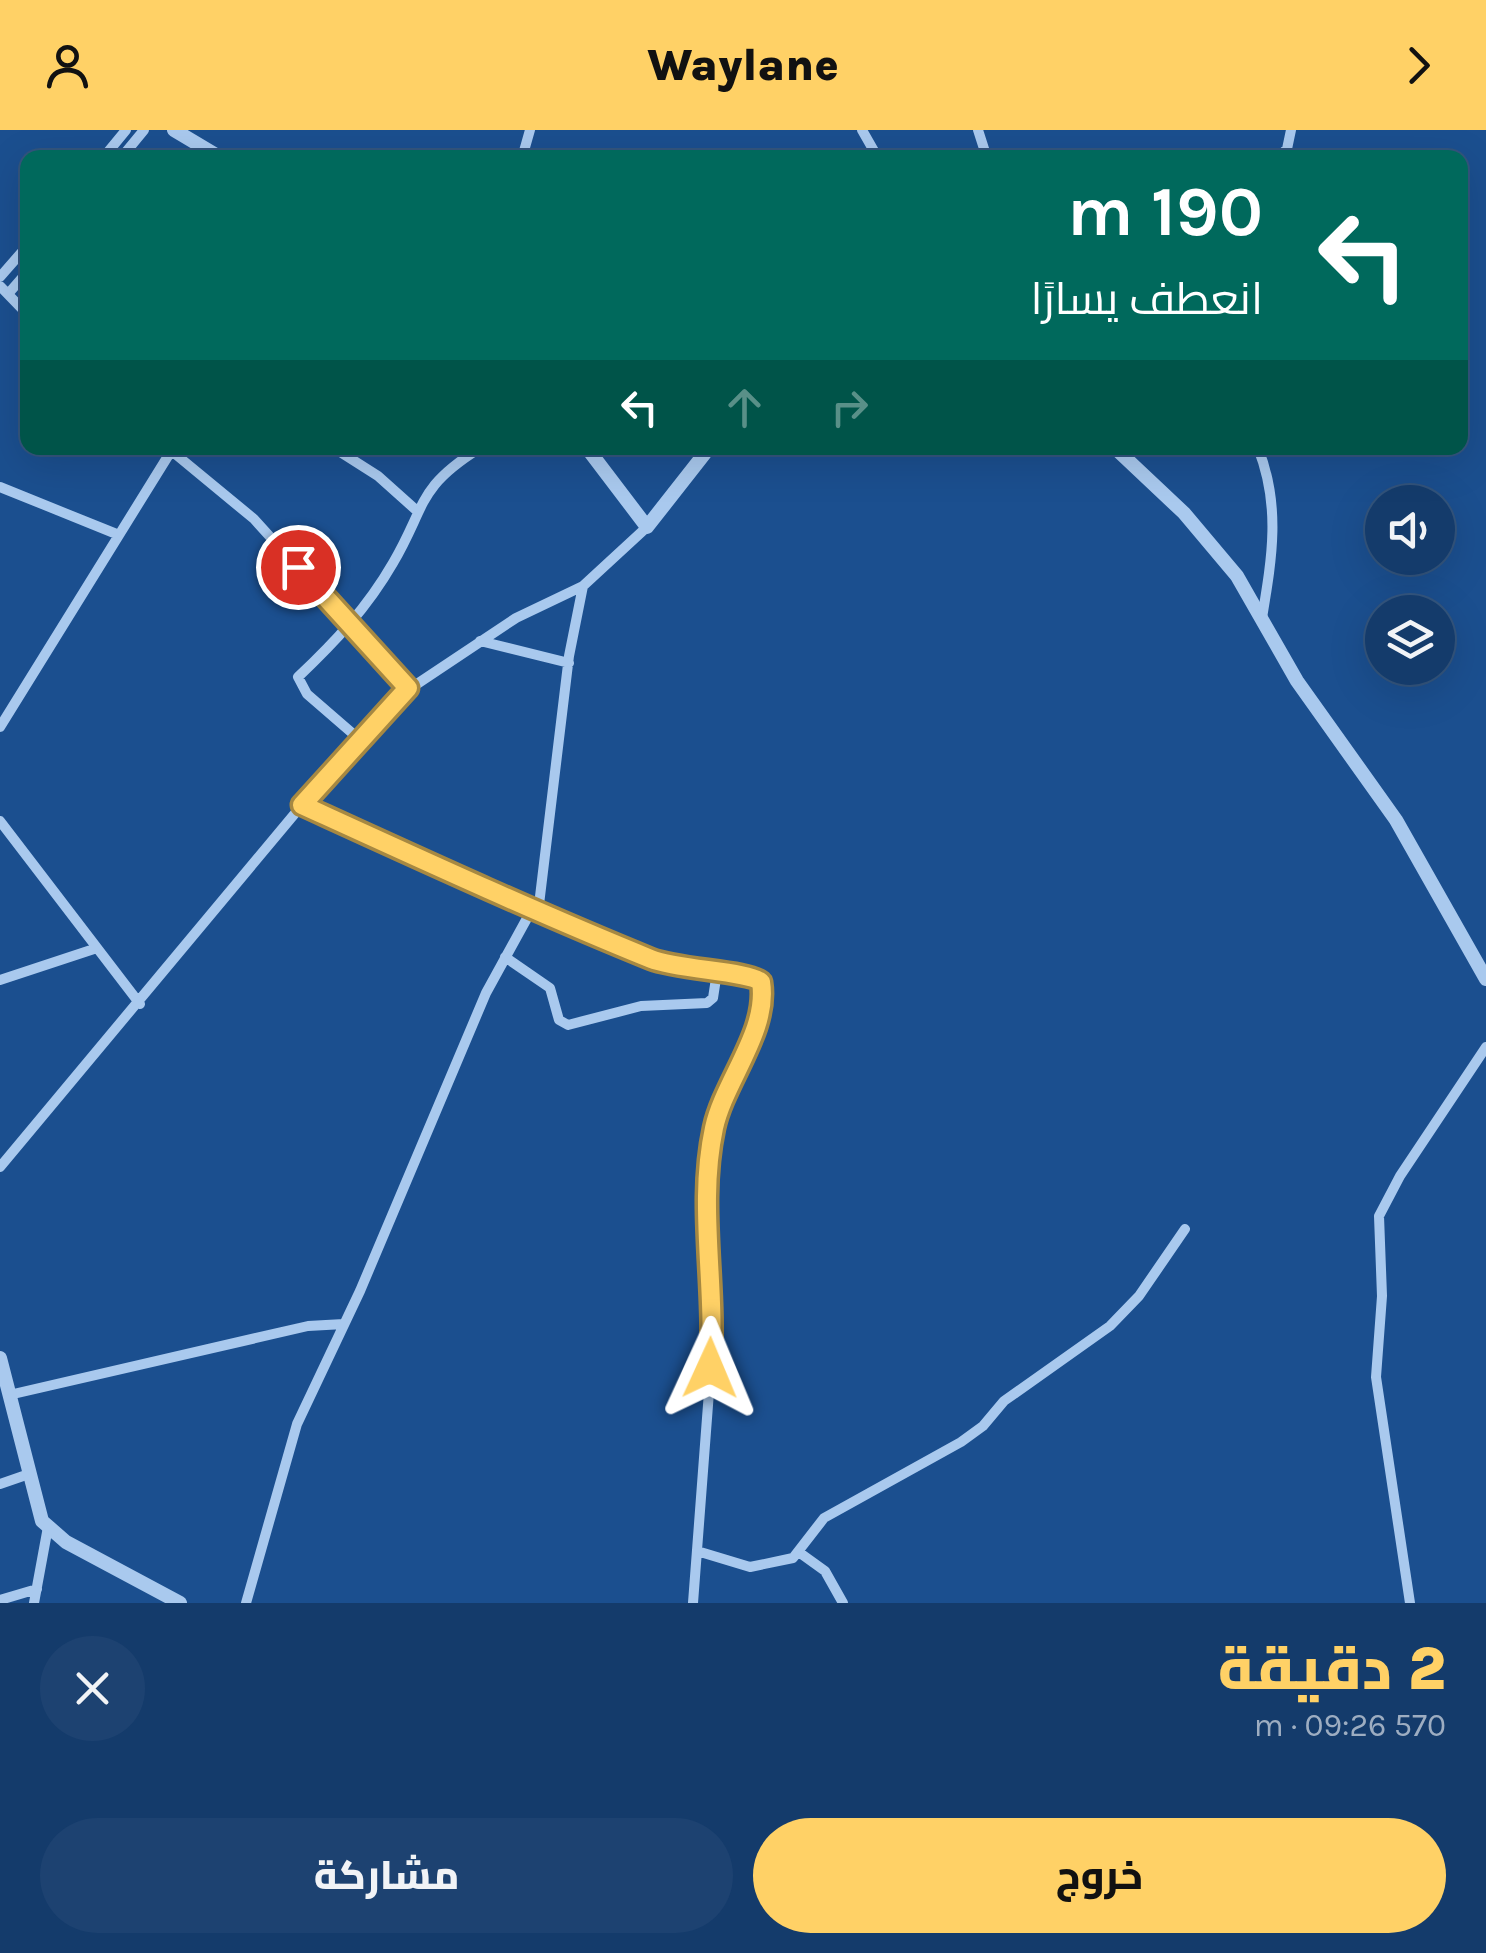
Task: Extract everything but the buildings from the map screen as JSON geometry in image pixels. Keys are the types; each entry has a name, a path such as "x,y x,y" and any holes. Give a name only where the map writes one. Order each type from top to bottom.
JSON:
{"street":[{"path":"110,150 126,130"},
{"path":"128,150 144,130"},
{"path":"174,130 208,150"},
{"path":"0,277 20,254"},
{"path":"0,728 167,455"},
{"path":"178,455 254,519 408,688"},
{"path":"345,455 378,476 416,510"},
{"path":"358,739 306,694 298,677 350,627 394,563 416,510 440,475 470,455"},
{"path":"592,455 647,527"},
{"path":"0,1167 358,739 408,688 480,642 583,586 647,527 703,455"},
{"path":"1123,455 1219,552 1297,682 1396,820 1486,979"},
{"path":"1260,455 1272,492 1275,528 1262,618"},
{"path":"0,487 118,535"},
{"path":"246,1603 296,1424 505,957 535,912 583,586"},
{"path":"480,642 569,663"},
{"path":"302,805 535,912 674,968 759,979 760,1013 723,1098 709,1162 713,1339 693,1603"},
{"path":"0,821 140,1004"},
{"path":"0,980 94,948"},
{"path":"505,957 550,988 559,1020 568,1025 635,1007 708,1003 713,998 717,972"},
{"path":"1410,1603 1376,1377 1382,1296 1379,1216 1392,1189 1486,1047"},
{"path":"698,1551 750,1566 783,1563 800,1554 824,1518 962,1442 983,1426 1004,1401 1110,1326 1138,1296 1185,1229"},
{"path":"9,1395 308,1326 344,1324"},
{"path":"0,1358 29,1474 48,1527 34,1603"},
{"path":"0,1484 29,1474"},
{"path":"48,1527 66,1542 180,1603"},
{"path":"800,1554 825,1571 843,1603"},
{"path":"0,1600 37,1588"}],"route":[{"path":"298,567 408,688 302,805 531,910 662,964 682,970 746,975 761,982 760,1013 723,1098 709,1162 713,1339 710,1368"}]}
